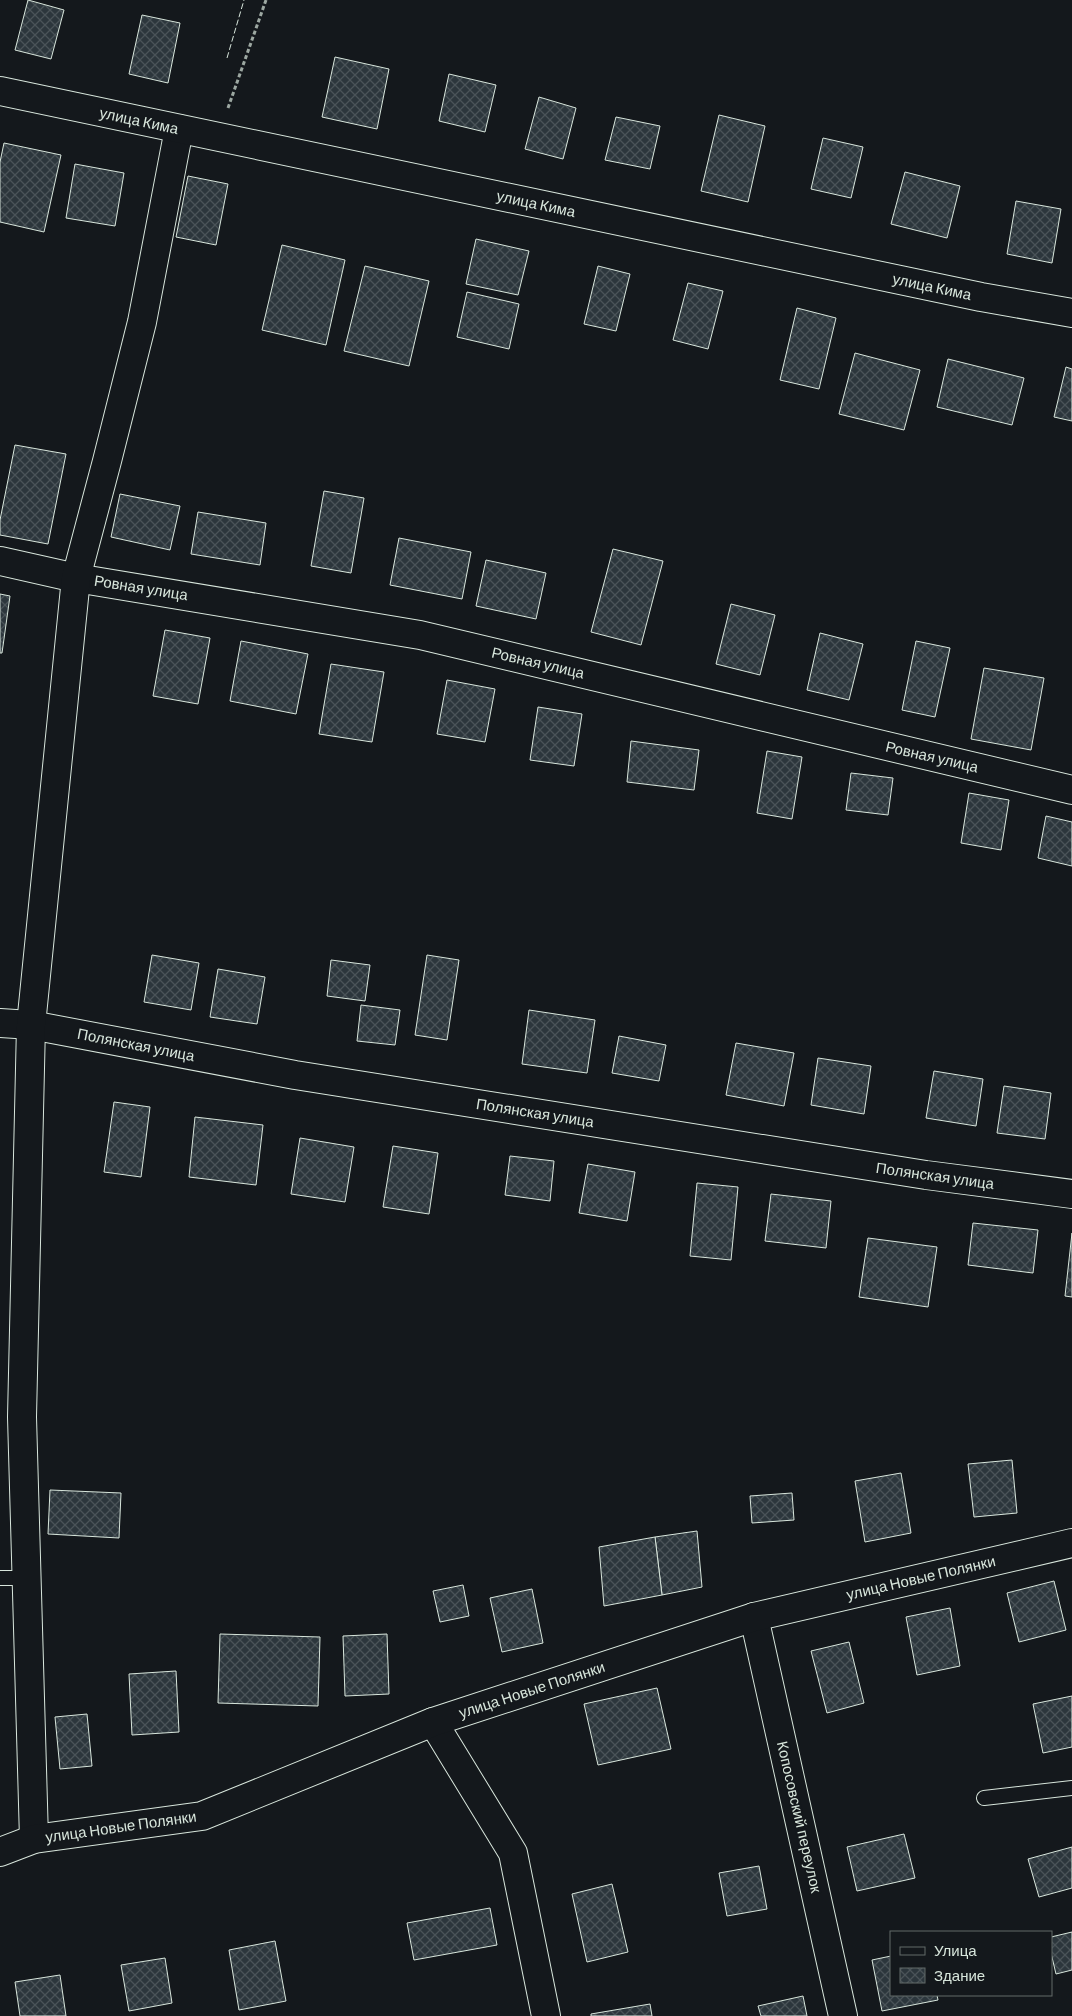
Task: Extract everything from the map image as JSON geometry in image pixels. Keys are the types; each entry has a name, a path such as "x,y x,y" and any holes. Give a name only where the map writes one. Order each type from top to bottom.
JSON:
{"street":[{"name":"улица Кима","path":"0,91 961,293 1072,313"},
{"path":"34,1838 13,1578 11,1417 31,1025 76,578 108,461 142,322 179,129"},
{"name":"Ровная улица","path":"0,561 76,578 420,635 1072,790"},
{"name":"Полянская улица","path":"0,1024 31,1025 315,1078 916,1174 1072,1194"},
{"name":"улица Новые Полянки","path":"0,1852 34,1838 202,1816 433,1722 754,1617 1072,1543"},
{"name":"Копосовский переулок","path":"754,1617 843,2016"},
{"path":"433,1722 513,1853 546,2016"}],"lane":[{"path":"984,1798 1072,1788"}],"path":[{"path":"218,137 266,0"}],"building":[{"path":"28,0 64,10 51,59 15,50"},
{"path":"142,15 180,23 168,83 129,74"},
{"path":"335,57 389,69 377,129 322,117"},
{"path":"449,74 496,85 485,132 439,121"},
{"path":"539,97 576,108 563,159 525,149"},
{"path":"719,115 765,126 748,202 701,191"},
{"path":"616,117 660,126 650,169 605,160"},
{"path":"823,138 863,147 851,198 811,189"},
{"path":"4,143 61,155 44,232 0,222 0,162"},
{"path":"75,164 124,173 115,226 66,218"},
{"path":"905,172 960,186 947,238 891,224"},
{"path":"188,176 228,184 216,245 176,237"},
{"path":"1016,201 1061,209 1052,263 1007,254"},
{"path":"476,239 529,251 518,295 466,284"},
{"path":"282,245 345,260 326,345 262,330"},
{"path":"365,266 429,281 409,366 344,351"},
{"path":"598,266 630,274 616,331 584,324"},
{"path":"688,283 723,291 708,349 673,340"},
{"path":"467,292 519,304 509,349 457,337"},
{"path":"797,308 836,318 819,389 780,380"},
{"path":"855,353 920,370 904,430 839,414"},
{"path":"948,359 1024,378 1012,425 937,407"},
{"path":"1066,367 1072,369 1072,421 1054,417"},
{"path":"15,445 66,454 48,544 0,535 0,520"},
{"path":"324,491 364,498 351,573 311,566"},
{"path":"120,494 180,506 170,550 111,537"},
{"path":"198,512 266,523 260,565 191,554"},
{"path":"399,538 471,552 462,599 390,585"},
{"path":"613,549 663,561 641,645 591,632"},
{"path":"486,560 546,573 536,619 476,606"},
{"path":"0,594 10,596 2,653 0,653"},
{"path":"731,604 775,615 760,675 716,664"},
{"path":"165,630 210,638 198,704 153,696"},
{"path":"820,633 863,644 849,700 807,690"},
{"path":"241,641 308,654 296,714 230,701"},
{"path":"916,641 950,648 935,717 902,710"},
{"path":"331,664 384,672 372,742 319,734"},
{"path":"984,668 1044,678 1031,750 971,739"},
{"path":"447,680 495,689 485,742 437,734"},
{"path":"538,707 582,714 574,766 530,760"},
{"path":"631,741 699,750 694,790 627,782"},
{"path":"767,751 802,757 792,819 757,813"},
{"path":"851,773 893,778 888,815 846,810"},
{"path":"969,793 1009,800 1001,850 961,843"},
{"path":"1046,816 1072,822 1072,866 1038,858"},
{"path":"152,955 199,963 191,1010 144,1002"},
{"path":"427,955 459,960 447,1040 415,1035"},
{"path":"331,960 370,965 365,1001 327,996"},
{"path":"218,969 265,977 257,1024 210,1017"},
{"path":"361,1005 400,1010 395,1045 357,1041"},
{"path":"529,1010 595,1020 587,1073 522,1064"},
{"path":"619,1036 666,1045 659,1081 612,1073"},
{"path":"736,1043 794,1053 784,1106 726,1095"},
{"path":"818,1058 871,1066 864,1114 811,1105"},
{"path":"934,1071 983,1079 976,1126 926,1118"},
{"path":"1004,1086 1051,1093 1045,1139 997,1133"},
{"path":"114,1102 150,1107 141,1177 104,1172"},
{"path":"195,1117 263,1125 256,1185 189,1177"},
{"path":"300,1138 354,1147 345,1202 291,1194"},
{"path":"393,1146 438,1153 429,1214 383,1207"},
{"path":"510,1156 554,1161 550,1201 505,1195"},
{"path":"588,1164 635,1172 627,1221 579,1213"},
{"path":"697,1183 738,1187 731,1260 690,1256"},
{"path":"771,1194 831,1201 826,1248 765,1241"},
{"path":"973,1223 1038,1230 1033,1273 968,1265"},
{"path":"1072,1233 1072,1297 1065,1296"},
{"path":"868,1238 937,1247 928,1307 859,1297"},
{"path":"1012,1460 1017,1513 974,1517 968,1464"},
{"path":"901,1473 911,1533 865,1542 855,1481"},
{"path":"50,1490 121,1493 119,1538 48,1534"},
{"path":"792,1493 794,1520 752,1523 750,1496"},
{"path":"697,1531 702,1587 662,1595 655,1537"},
{"path":"655,1537 662,1595 604,1606 599,1547"},
{"path":"1054,1581 1066,1630 1019,1642 1007,1593"},
{"path":"463,1585 469,1616 440,1622 433,1591"},
{"path":"532,1589 543,1643 502,1652 490,1598"},
{"path":"950,1608 960,1666 917,1675 906,1617"},
{"path":"220,1634 320,1637 318,1706 218,1703"},
{"path":"387,1634 389,1694 345,1696 343,1636"},
{"path":"849,1642 864,1703 827,1713 811,1651"},
{"path":"176,1671 179,1732 132,1735 129,1674"},
{"path":"657,1688 671,1749 598,1765 584,1704"},
{"path":"1072,1696 1072,1747 1043,1753 1033,1704"},
{"path":"87,1714 92,1766 60,1769 55,1717"},
{"path":"904,1834 915,1878 857,1891 847,1847"},
{"path":"1072,1847 1072,1888 1039,1897 1028,1859"},
{"path":"759,1866 767,1909 727,1916 719,1873"},
{"path":"612,1884 628,1952 587,1962 572,1894"},
{"path":"490,1908 497,1945 414,1960 407,1923"},
{"path":"1072,1932 1072,1970 1056,1974 1052,1957 1052,1937"},
{"path":"275,1941 286,2001 239,2010 229,1950"},
{"path":"890,1956 890,1996 937,1996 938,2000 882,2011 872,1960"},
{"path":"165,1958 172,2003 129,2011 121,1965"},
{"path":"60,1975 66,2016 20,2016 15,1982"},
{"path":"803,1996 807,2016 761,2016 758,2006"},
{"path":"650,2004 652,2016 591,2016 591,2014"}],"fence":[{"path":"227,58 244,0"}]}
